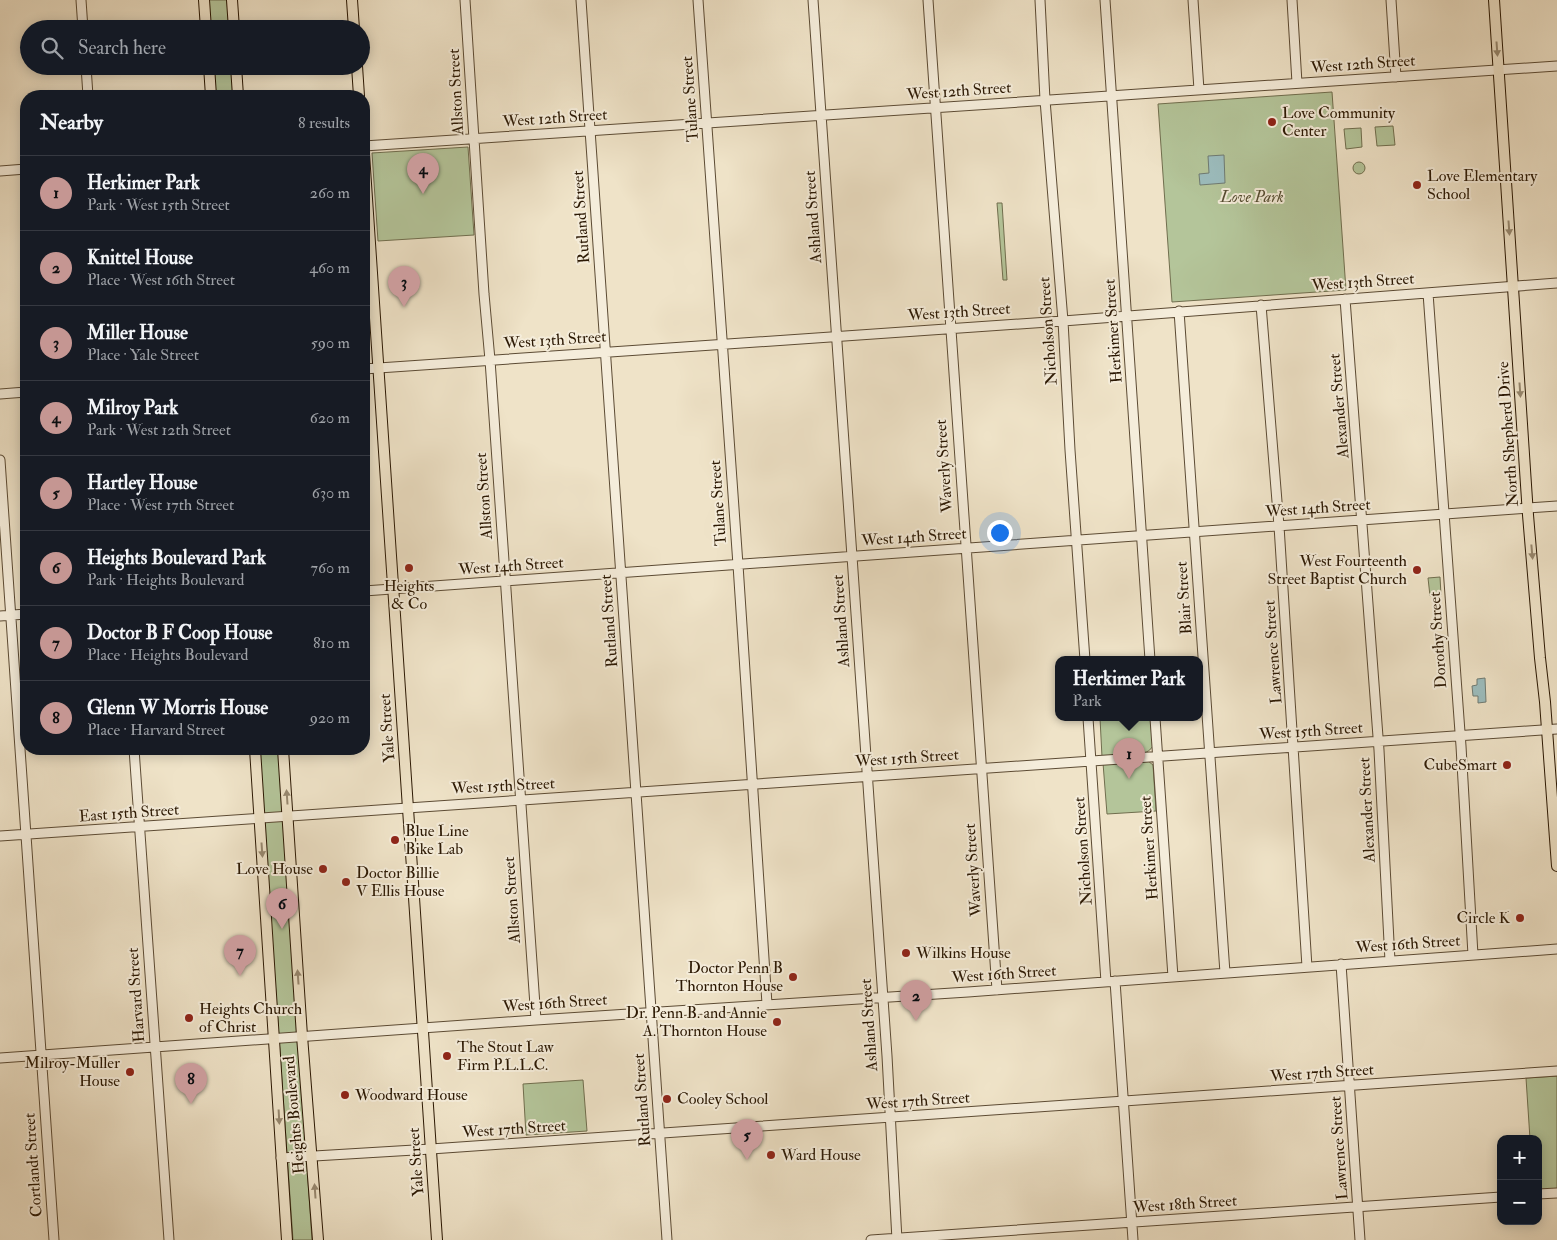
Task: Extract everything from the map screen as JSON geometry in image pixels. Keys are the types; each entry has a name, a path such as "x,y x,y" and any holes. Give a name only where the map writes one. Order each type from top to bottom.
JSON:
{"main road":[{"path":"204,0 205,20"},
{"path":"232,0 233,20"},
{"path":"352,0 353,20"},
{"name":"North Shepherd Drive","path":"1494,0 1528,508 1540,658 1552,729 1557,866"},
{"path":"210,75 211,90"},
{"path":"237,75 238,90"},
{"path":"358,75 359,90"},
{"name":"Yale Street","path":"370,246 437,1240"},
{"name":"Heights Boulevard","path":"255,755 287,1240"},
{"name":"Heights Boulevard","path":"283,755 318,1240"}],"street":[{"path":"81,0 82,20"},
{"name":"Allston Street","path":"465,0 536,1020"},
{"name":"Rutland Street","path":"581,0 667,1240"},
{"name":"Tulane Street","path":"698,0 767,1004"},
{"name":"Ashland Street","path":"813,0 868,776 897,1239"},
{"name":"Waverly Street","path":"928,0 980,769 997,990"},
{"name":"Nicholson Street","path":"1040,0 1045,100 1063,321 1085,656"},
{"name":"Herkimer Street","path":"1105,0 1150,656"},
{"path":"1193,0 1199,90"},
{"path":"1292,0 1298,84"},
{"path":"1391,0 1396,77"},
{"name":"West 12th Street","path":"370,146 1557,66"},
{"path":"87,75 88,90"},
{"path":"0,171 20,169"},
{"name":"West 13th Street","path":"370,369 837,337 950,327 1063,321 1557,284"},
{"name":"Dorothy Street","path":"1428,293 1460,736 1473,955"},
{"name":"Alexander Street","path":"1345,299 1363,520 1390,961"},
{"name":"Lawrence Street","path":"1262,305 1280,526 1307,967"},
{"name":"Blair Street","path":"1179,311 1225,973"},
{"path":"0,394 20,392"},
{"name":"Cortlandt Street","path":"0,460 54,1240"},
{"name":"West 14th Street","path":"370,591 1557,506"},
{"path":"0,616 20,614"},
{"name":"Nicholson Street","path":"1088,721 1111,981 1124,1102 1133,1240"},
{"name":"Herkimer Street","path":"1154,721 1172,977"},
{"name":"West 15th Street","path":"260,819 407,807 520,801 1552,729"},
{"name":"Harvard Street","path":"134,755 169,1240"},
{"name":"East 15th Street","path":"0,836 260,819"},
{"name":"West 16th Street","path":"0,1058 767,1004 997,990 1557,949"},
{"name":"Lawrence Street","path":"1341,964 1360,1240"},
{"name":"West 17th Street","path":"281,1158 890,1118 1557,1071"},
{"path":"1542,1194 1557,1193"},
{"name":"West 18th Street","path":"871,1240 1497,1197"}],"green space":[{"path":"208,0 227,0 228,20 210,20"},
{"path":"215,75 233,75 234,90 216,90"},
{"name":"Love Park","path":"1332,92 1346,290 1172,302 1158,104"},
{"path":"1393,126 1395,145 1377,146 1375,127"},
{"path":"1361,128 1362,147 1346,149 1344,129"},
{"path":"468,147 474,235 378,241 372,153"},
{"path":"1361,162 1364,163 1364,173 1357,174 1354,173 1353,166 1354,163"},
{"path":"997,203 1002,203 1007,280 1003,280"},
{"path":"1440,577 1441,595 1430,596 1428,578"},
{"path":"1100,721 1150,721 1153,746 1149,751 1132,755 1131,747 1125,748 1126,755 1102,757"},
{"path":"259,755 279,755 312,1240 293,1240"},
{"path":"1148,761 1153,765 1156,811 1107,814 1103,763"},
{"path":"1557,1076 1557,1190 1542,1192 1542,1135 1530,1135 1526,1078"},
{"path":"583,1080 587,1131 526,1135 523,1084"}],"water":[{"path":"1224,155 1225,183 1200,185 1199,174 1209,173 1208,156"},
{"path":"1485,678 1486,702 1478,703 1478,696 1473,696 1472,686 1477,685 1477,679"}],"place":[{"name":"Love Community Center","path":"1272,122"},
{"name":"Love Elementary School","path":"1417,185"},
{"name":"Milroy Park","path":"423,194"},
{"name":"Miller House","path":"404,307"},
{"name":"Heights & Co","path":"409,568"},
{"name":"West Fourteenth Street Baptist Church","path":"1417,570"},
{"name":"CubeSmart","path":"1507,765"},
{"name":"Herkimer Park","path":"1129,779"},
{"name":"Blue Line Bike Lab","path":"395,840"},
{"name":"Love House","path":"323,869"},
{"name":"Doctor Billie V Ellis House","path":"346,882"},
{"name":"Circle K","path":"1520,918"},
{"name":"Heights Boulevard Park","path":"282,929"},
{"name":"Wilkins House","path":"906,953"},
{"name":"Doctor B F Coop House","path":"240,976"},
{"name":"Doctor Penn B Thornton House","path":"793,977"},
{"name":"Heights Church of Christ","path":"189,1018"},
{"name":"Knittel House","path":"916,1021"},
{"name":"Dr. Penn B. and Annie A. Thornton House","path":"777,1022"},
{"name":"The Stout Law Firm P.L.L.C.","path":"447,1056"},
{"name":"Milroy-Muller House","path":"130,1072"},
{"name":"Woodward House","path":"345,1095"},
{"name":"Cooley School","path":"667,1099"},
{"name":"Glenn W Morris House","path":"191,1104"},
{"name":"Ward House","path":"771,1155"},
{"name":"Hartley House","path":"747,1160"}]}
